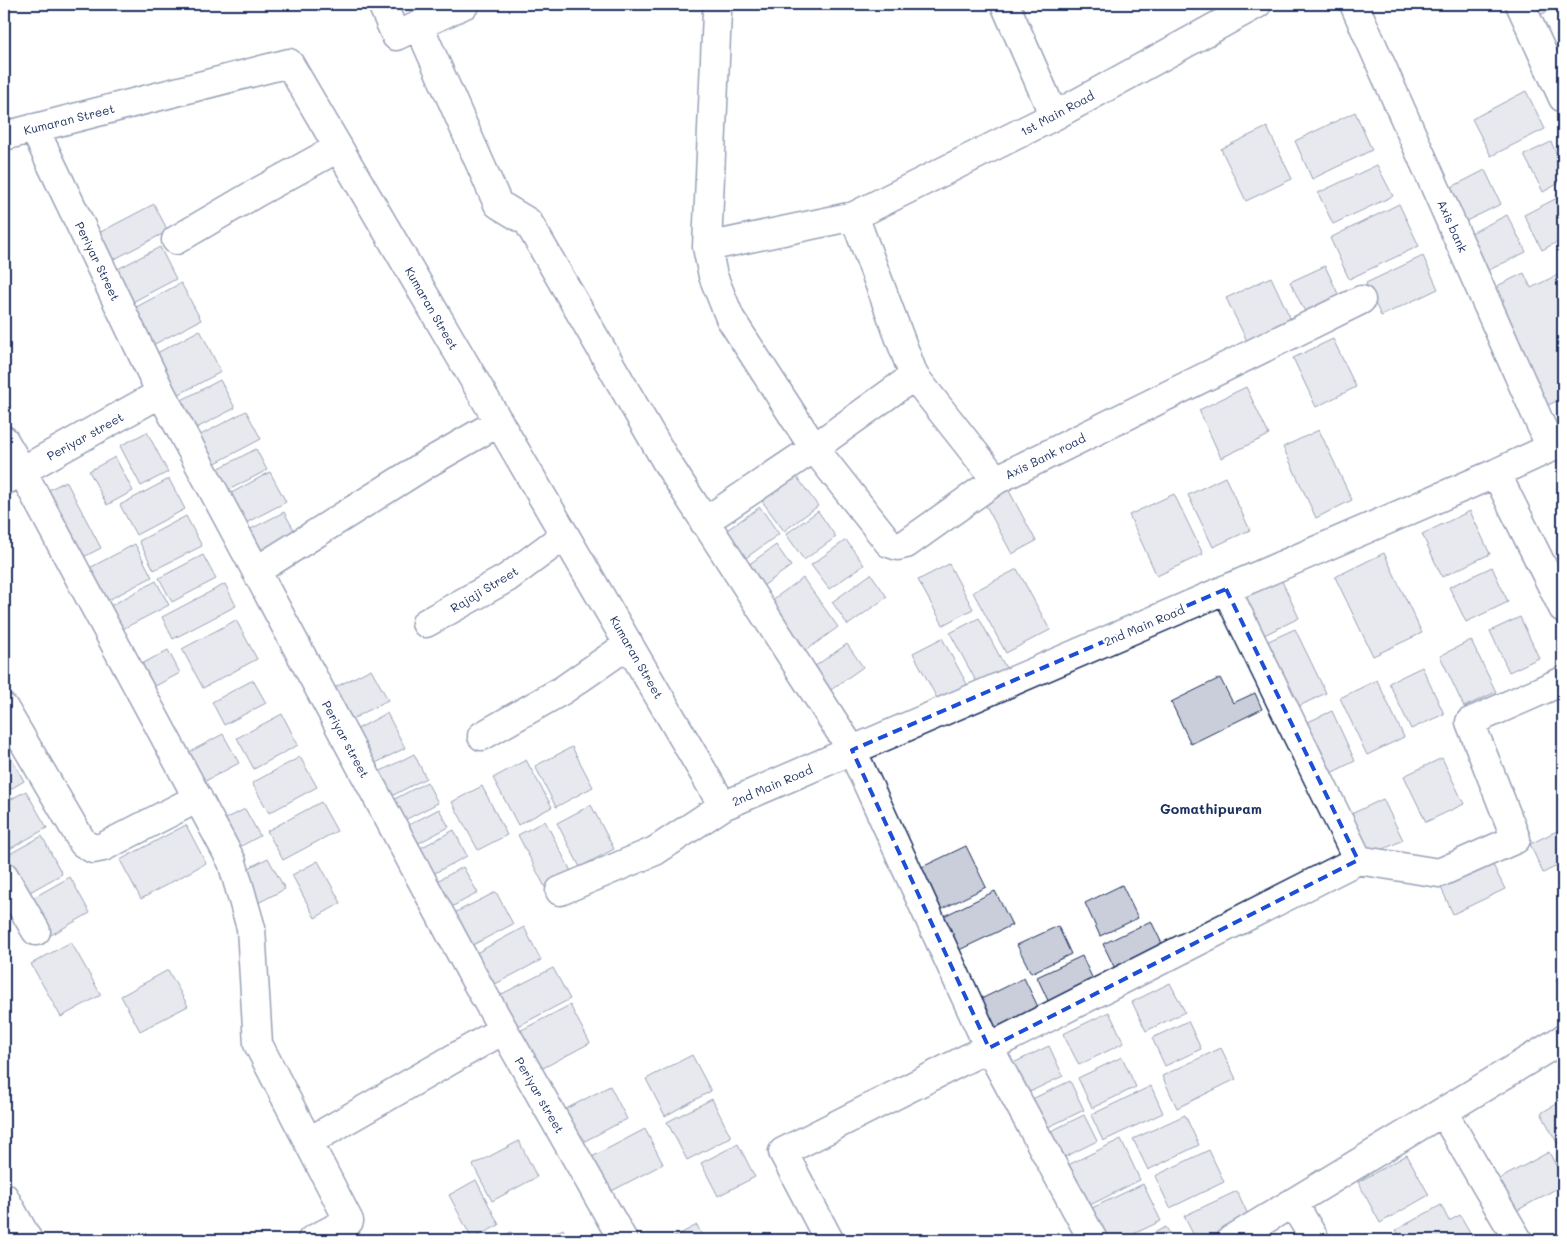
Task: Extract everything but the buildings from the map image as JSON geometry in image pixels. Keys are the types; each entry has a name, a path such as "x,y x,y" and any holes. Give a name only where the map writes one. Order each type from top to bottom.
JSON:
{"street":[{"path":"382,4 396,36 465,4"},
{"path":"1005,4 1054,116"},
{"name":"1st Main Road","path":"707,247 854,216 1054,116 1257,4"},
{"name":"Axis bank","path":"1354,4 1557,445"},
{"path":"1520,4 1563,98"},
{"path":"717,12 707,247 713,276 730,318 814,448 889,543 898,546 906,544 996,480"},
{"path":"419,26 498,204 528,222 666,461 852,750 989,1048 1093,1240"},
{"name":"Kumaran Street","path":"4,136 289,63 724,806"},
{"name":"Periyar Street","path":"34,128 161,393"},
{"path":"176,240 338,148"},
{"name":"Axis Bank road","path":"854,216 914,376 996,480 1361,300"},
{"path":"704,522 814,448 914,376"},
{"name":"Periyar street","path":"13,476 161,393 463,959 623,1240"},
{"path":"256,571 428,462 499,422"},
{"path":"4,440 13,476 198,798 232,862 251,928 258,1044 349,1221 312,1240"},
{"name":"2nd Main Road","path":"560,891 655,851 724,806 1557,445"},
{"path":"1496,473 1563,608"},
{"name":"Rajaji Street","path":"426,623 507,578 565,536"},
{"path":"1226,590 1358,860"},
{"path":"482,736 564,690 629,644"},
{"path":"829,1240 783,1152 1358,860 1440,873 1516,839 1470,722 1563,681"},
{"path":"4,708 83,843 93,849 103,847 198,798"},
{"path":"4,876 36,932"},
{"path":"308,1142 503,1030"},
{"path":"1231,1240 1563,1039"},
{"path":"1443,1112 1518,1240"},
{"path":"4,1197 28,1240"},
{"path":"1293,1203 1315,1240"}],"highlighted area":[{"path":"1226,589 1358,860 989,1048 852,750"}],"district":[{"name":"Gomathipuram","path":"1211,808"}]}
